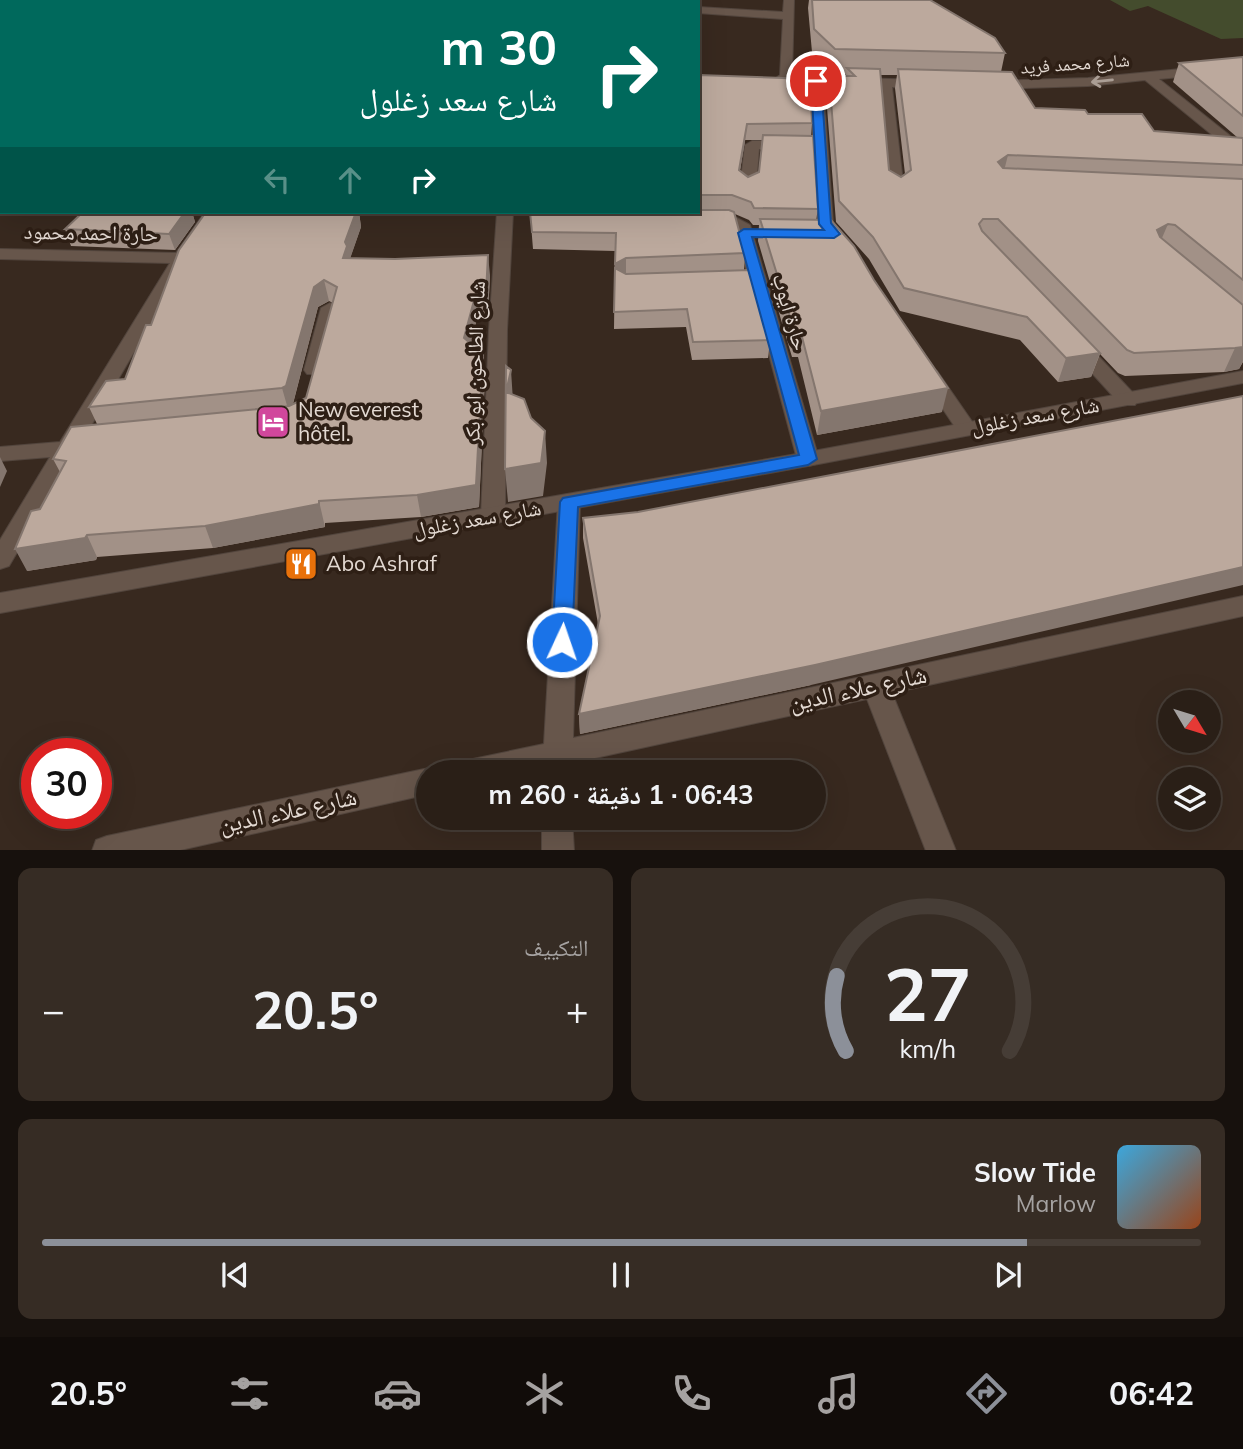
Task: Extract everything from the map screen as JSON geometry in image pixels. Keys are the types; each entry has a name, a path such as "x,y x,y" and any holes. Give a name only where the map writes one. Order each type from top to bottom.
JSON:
{"street":[{"path":"786,80 789,0"},
{"path":"700,10 788,16"},
{"name":"شارع محمد فريد","path":"982,86 1088,82 1243,67"},
{"path":"1148,76 1242,151"},
{"path":"761,79 941,85"},
{"path":"816,81 825,224 852,255"},
{"path":"885,83 896,191"},
{"path":"748,187 752,145 820,146"},
{"path":"0,560 181,258 212,214"},
{"name":"شارع الطاحون ابو بكر","path":"493,516 495,262 505,214"},
{"name":"حارة ايوب","path":"691,220 736,221 751,233 751,278 808,459"},
{"path":"808,234 834,234"},
{"path":"51,253 68,236"},
{"name":"حارة احمد محمود","path":"0,254 51,253 181,258"},
{"path":"310,388 330,308"},
{"path":"1061,328 1128,400"},
{"path":"919,359 966,428"},
{"name":"شارع سعد زغلول","path":"0,603 808,459 1243,377"},
{"path":"0,454 101,437"},
{"path":"557,760 569,502"},
{"name":"شارع علاء الدين","path":"569,760 875,685 1243,606"},
{"path":"875,685 941,849"},
{"name":"شارع علاء الدين","path":"107,850 416,784"},
{"path":"557,830 558,850"}],"green space":[{"path":"1110,0 1243,0 1243,38 1221,39 1148,6 1130,11"}],"building":[{"path":"812,0 930,0 995,38 1005,53 835,49 814,29"},
{"path":"1243,57 1243,116 1179,63"},
{"path":"847,68 880,69 889,170 901,177 911,170 898,69 1012,72 1035,108 1085,110 1088,114 1142,114 1154,131 1243,138 1243,165 1008,155 998,162 1003,168 1243,179 1243,280 1175,225 1168,224 1157,230 1160,237 1243,305 1243,347 1134,353 1127,350 998,219 983,219 979,224 982,231 1100,353 1066,358 1027,317 904,288 873,237 839,201 829,76 855,76"},
{"path":"700,75 810,79 812,123 747,124 739,170 748,177 759,172 763,135 813,136 818,209 754,208 751,202 732,195 700,195"},
{"path":"700,210 729,210 734,212 745,253 626,258 615,264 616,233 532,232 530,214 700,214"},
{"path":"81,214 184,214 169,234 65,229"},
{"path":"205,214 355,214 345,242 347,246 343,258 488,255 486,293 476,293 464,338 483,354 476,485 417,495 319,501 319,504 205,526 87,535 85,538 15,549 31,511 40,509 66,461 53,459 71,427 289,406 306,398 337,287 324,280 314,287 286,386 89,407 106,381 125,379 146,325 151,325 179,250"},
{"path":"760,219 831,220 854,246 948,388 821,411 801,333 795,333"},
{"path":"615,268 626,274 750,270 770,340 693,342 687,309 614,312"},
{"path":"506,366 511,370 506,392 524,399 531,418 545,431 541,463 505,469"},
{"path":"1243,396 1243,567 815,665 579,714 600,616 583,518 638,512"}],"place":[{"name":"New everest hôtel.","path":"273,422"},
{"name":"Abo Ashraf","path":"301,564"}],"route":[{"path":"562,642 569,502 808,459 744,233 834,234 825,224 816,81"}]}
